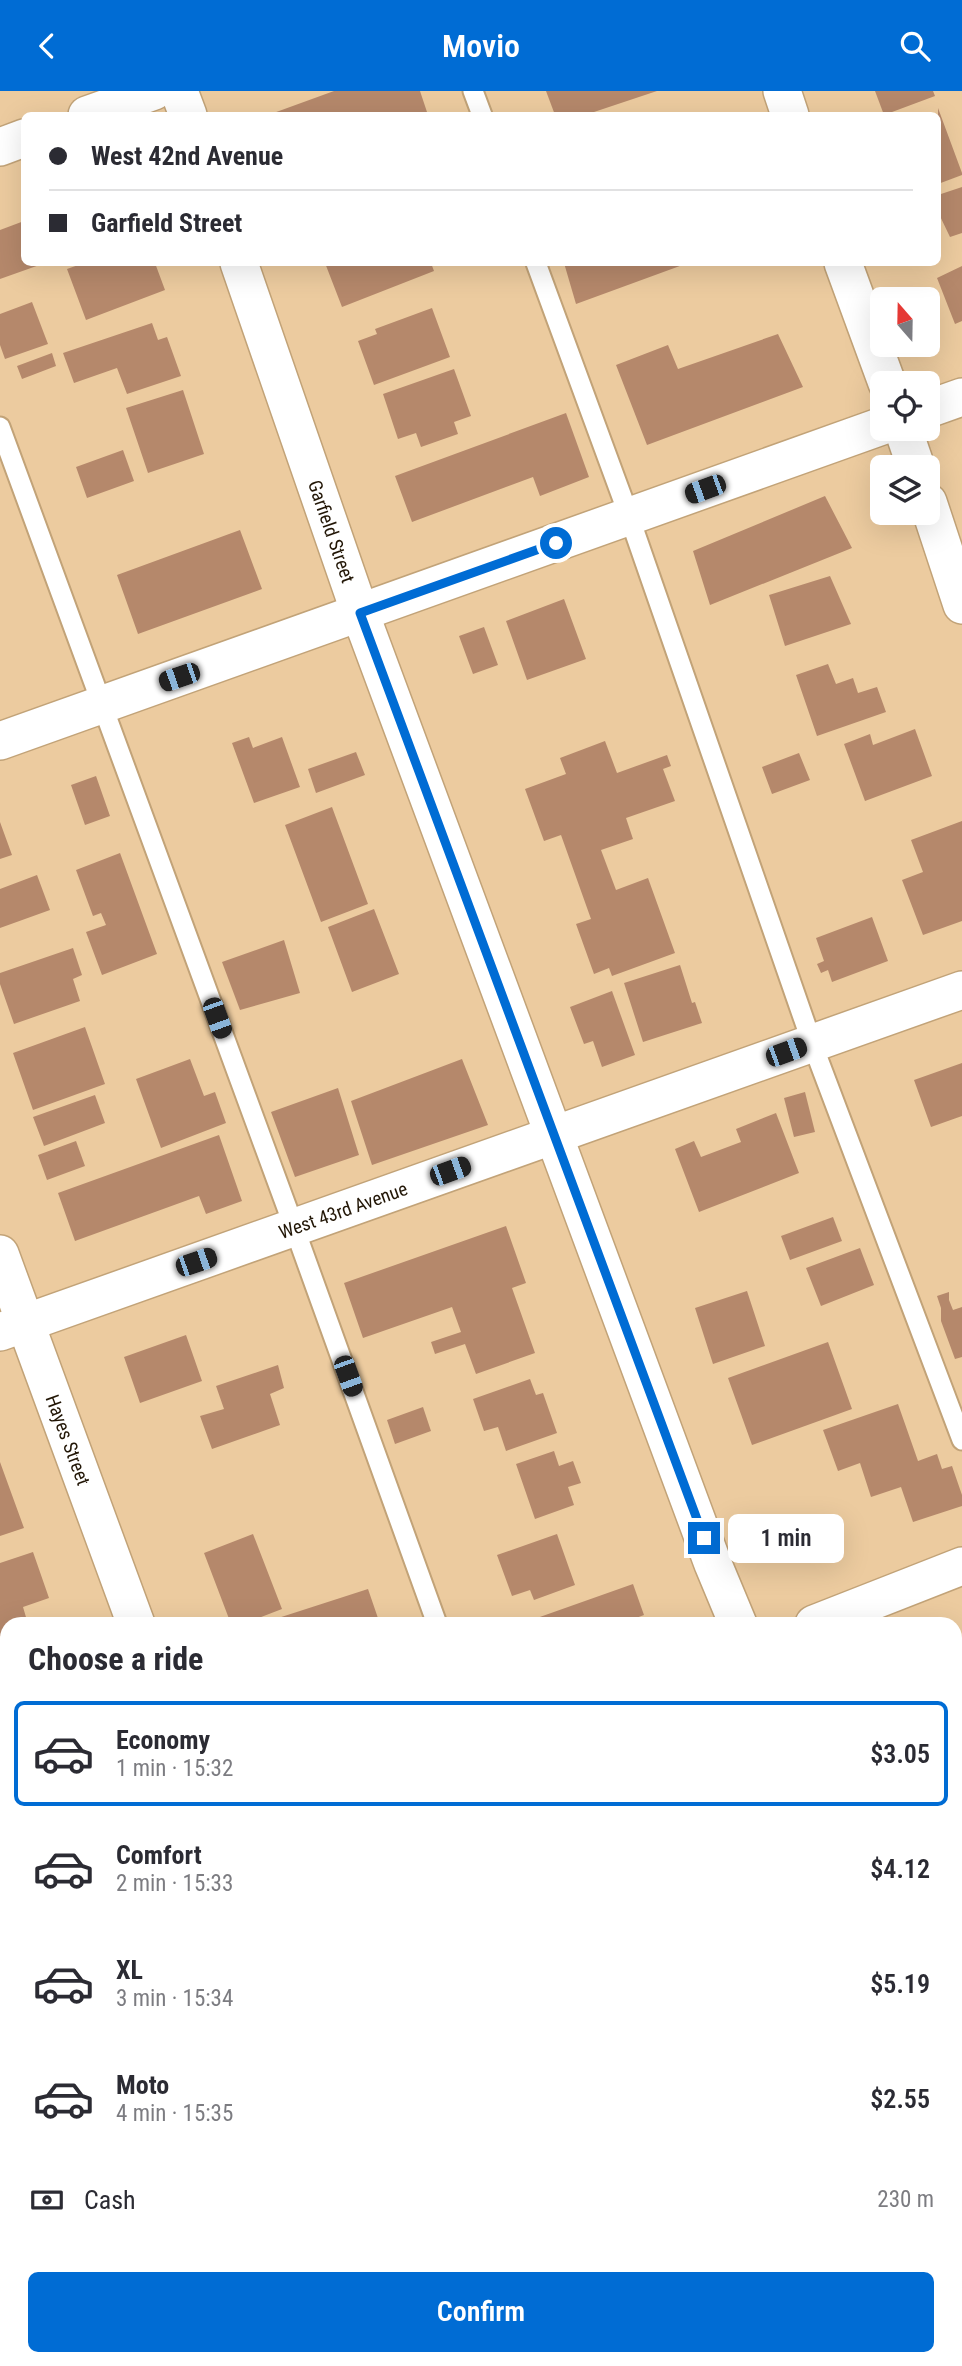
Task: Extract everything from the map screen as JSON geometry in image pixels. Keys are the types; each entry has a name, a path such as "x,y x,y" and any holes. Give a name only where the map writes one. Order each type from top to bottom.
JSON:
{"street":[{"path":"95,112 154,91"},
{"path":"179,91 187,112"},
{"path":"782,91 789,112"},
{"path":"0,147 21,139"},
{"name":"Garfield Street","path":"240,266 360,613 708,1551 735,1617"},
{"path":"844,266 883,371"},
{"path":"940,405 962,397"},
{"path":"0,741 870,430"},
{"path":"936,525 962,605"},
{"name":"West 43rd Avenue","path":"13,1327 962,990"},
{"name":"Hayes Street","path":"0,1254 13,1327 133,1617"},
{"path":"832,1617 962,1566"}],"lane":[{"path":"473,91 481,112"},
{"path":"537,266 629,516 812,1043 962,1440"},
{"path":"0,427 434,1617"}],"building":[{"path":"334,91 420,91 427,112 276,112"},
{"path":"546,91 657,91 594,112 554,112"},
{"path":"875,91 933,91 935,96 892,112 883,112"},
{"path":"941,116 962,173 941,183"},
{"path":"962,187 962,233 950,237 941,218 941,194"},
{"path":"21,222 21,266 37,266 0,279 0,230"},
{"path":"76,266 156,266 165,290 86,320 67,269"},
{"path":"326,266 432,266 434,271 342,307"},
{"path":"565,266 680,266 576,304"},
{"path":"962,266 962,321 955,324 937,278"},
{"path":"32,302 48,344 5,359 0,345 0,314"},
{"path":"432,308 450,357 374,385 358,341 377,334 375,329"},
{"path":"152,323 158,340 167,337 181,376 127,394 117,368 74,383 63,353"},
{"path":"778,334 803,387 647,445 616,365 668,345 678,369"},
{"path":"52,353 56,366 22,379 17,366"},
{"path":"454,369 471,416 454,422 458,434 421,447 416,433 398,439 383,394"},
{"path":"183,390 204,454 148,473 126,408"},
{"path":"566,413 589,477 540,496 533,477 412,522 395,476"},
{"path":"123,450 134,481 87,498 76,467"},
{"path":"825,496 852,548 710,605 693,551"},
{"path":"240,530 262,589 138,634 117,575"},
{"path":"830,576 851,624 785,646 769,595"},
{"path":"564,599 586,659 527,680 506,621"},
{"path":"484,627 498,665 473,674 459,636"},
{"path":"828,664 836,684 853,678 858,693 877,687 886,712 817,736 796,675"},
{"path":"915,729 932,776 865,801 844,744 870,734 873,745"},
{"path":"249,737 253,748 282,737 300,787 254,803 232,743"},
{"path":"605,741 617,773 667,755 671,766 663,769 675,801 626,818 633,839 601,850 616,890 648,878 675,953 612,976 609,968 594,974 576,924 591,919 561,835 544,841 525,789 566,774 560,758"},
{"path":"356,752 365,775 316,793 308,769"},
{"path":"799,753 810,780 772,794 762,767"},
{"path":"96,776 110,816 85,825 71,785"},
{"path":"332,807 368,904 321,922 285,825"},
{"path":"962,821 962,921 923,935 902,880 923,872 911,840"},
{"path":"0,822 12,855 0,859"},
{"path":"120,853 157,954 102,975 86,932 106,925 101,913 93,916 76,870"},
{"path":"37,875 50,910 0,928 0,889"},
{"path":"374,909 399,974 352,992 328,927"},
{"path":"872,917 888,961 832,982 828,970 821,973 817,964 824,961 816,938"},
{"path":"284,940 300,993 240,1010 222,962"},
{"path":"73,948 82,975 73,979 80,1001 14,1024 0,984 0,973"},
{"path":"680,965 692,1003 695,1002 702,1023 643,1042 624,983"},
{"path":"612,991 635,1055 602,1067 593,1041 584,1044 570,1007"},
{"path":"85,1027 105,1084 33,1110 13,1053"},
{"path":"190,1059 204,1096 215,1092 226,1123 161,1148 136,1079"},
{"path":"462,1059 488,1125 372,1165 351,1101"},
{"path":"962,1063 962,1116 931,1127 914,1080"},
{"path":"338,1088 359,1155 295,1177 271,1112"},
{"path":"805,1092 815,1132 794,1137 784,1098"},
{"path":"95,1095 105,1123 44,1146 33,1117"},
{"path":"776,1113 799,1173 699,1212 675,1149 694,1141 701,1157 741,1142 736,1129"},
{"path":"219,1135 242,1201 206,1214 199,1196 75,1241 58,1193"},
{"path":"76,1141 85,1166 47,1180 38,1155"},
{"path":"833,1217 842,1241 790,1260 781,1236"},
{"path":"506,1226 526,1283 512,1288 535,1353 476,1374 465,1344 435,1354 431,1342 461,1332 452,1307 363,1338 344,1283"},
{"path":"860,1248 874,1285 821,1306 806,1268"},
{"path":"747,1291 765,1346 713,1364 695,1308"},
{"path":"949,1292 953,1310 962,1307 962,1357 955,1359 941,1321 937,1296"},
{"path":"186,1335 202,1381 140,1403 124,1357"},
{"path":"828,1342 852,1409 752,1445 728,1378"},
{"path":"278,1365 284,1388 270,1394 280,1425 212,1449 200,1416 224,1409 216,1386"},
{"path":"530,1379 536,1395 543,1393 557,1433 506,1451 498,1427 484,1431 473,1399"},
{"path":"898,1404 918,1461 937,1454 942,1469 952,1466 962,1495 962,1506 913,1522 901,1487 871,1497 860,1463 838,1471 823,1430"},
{"path":"423,1407 431,1431 395,1444 387,1420"},
{"path":"554,1451 559,1466 573,1461 581,1483 568,1487 574,1505 535,1519 516,1464"},
{"path":"0,1462 24,1528 0,1536"},
{"path":"253,1534 282,1609 261,1617 228,1617 204,1553"},
{"path":"557,1534 575,1585 534,1600 530,1590 512,1596 497,1555"},
{"path":"33,1552 49,1598 23,1607 26,1617 0,1617 0,1563"},
{"path":"633,1584 644,1615 639,1617 540,1617"},
{"path":"368,1589 378,1617 281,1617"}],"route":[{"path":"556,543 360,613 704,1538"}]}
